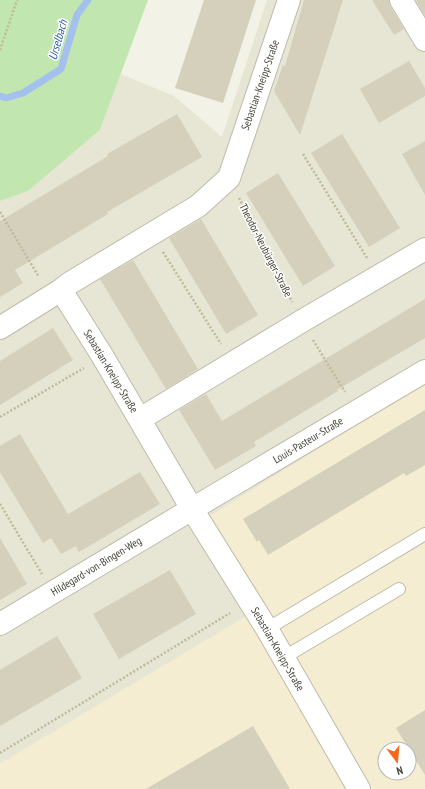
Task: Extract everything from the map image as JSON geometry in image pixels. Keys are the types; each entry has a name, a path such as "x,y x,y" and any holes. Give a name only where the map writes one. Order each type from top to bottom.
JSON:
{"street":[{"name":"Sebastian-Kneipp-Straße","path":"289,0 229,178 198,206 70,283 56,293 103,357 192,509 267,629 359,789"},
{"path":"401,0 425,40"},
{"path":"140,419 425,249"},
{"path":"0,328 56,293"},
{"name":"Louis-Pasteur-Straße","path":"192,509 425,371"},
{"name":"Hildegard-von-Bingen-Weg","path":"0,624 192,509"}],"lane":[{"path":"267,629 425,534"},
{"path":"283,658 399,589"}],"path":[{"path":"0,50 17,0"},
{"path":"303,154 379,276"},
{"name":"Theodor-Neubürger-Straße","path":"229,178 302,321 345,393"},
{"path":"0,212 56,293"},
{"path":"151,234 233,364"},
{"path":"0,417 103,357"},
{"path":"0,504 53,592"},
{"path":"0,753 234,611"}],"shaded area":[{"path":"267,0 425,0 425,383 211,516 265,605 0,764 0,201 28,191 100,130 121,74 174,96 222,137"},
{"path":"425,383 425,789 0,789 0,764 265,605 210,516"}],"green space":[{"path":"0,0 148,0 100,130 28,191 0,201"}],"building":[{"path":"204,0 256,0 223,103 175,88"},
{"path":"304,0 343,0 300,135 274,91 283,65 285,66"},
{"path":"372,0 389,0 390,6 404,29 394,35"},
{"path":"416,0 425,0 425,16"},
{"path":"409,61 425,88 425,96 379,123 360,89"},
{"path":"177,114 202,157 107,212 108,214 15,270 23,283 0,297 0,221 108,156 107,154"},
{"path":"342,134 400,228 369,247 311,153"},
{"path":"425,141 425,195 402,154"},
{"path":"278,173 335,266 303,286 246,193"},
{"path":"201,219 258,315 226,334 169,238"},
{"path":"133,260 198,369 166,389 100,279"},
{"path":"425,299 425,338 337,390 338,391 254,442 256,446 215,470 179,410 206,394 222,421"},
{"path":"53,328 73,360 0,405 0,361"},
{"path":"425,410 425,465 406,476 404,473 268,555 259,540 257,542 243,519"},
{"path":"20,434 68,514 140,472 160,504 79,552 76,546 61,554 51,538 43,543 0,472 0,446"},
{"path":"0,538 27,584 0,600"},
{"path":"170,570 196,614 119,659 93,614"},
{"path":"57,636 82,678 0,726 0,670"},
{"path":"425,710 425,775 417,762 417,741 404,741 396,728"},
{"path":"253,726 290,789 146,789"}],"waterway":[{"name":"Urselbach","path":"0,96 6,98 23,93 61,69 77,15 88,0"}]}
